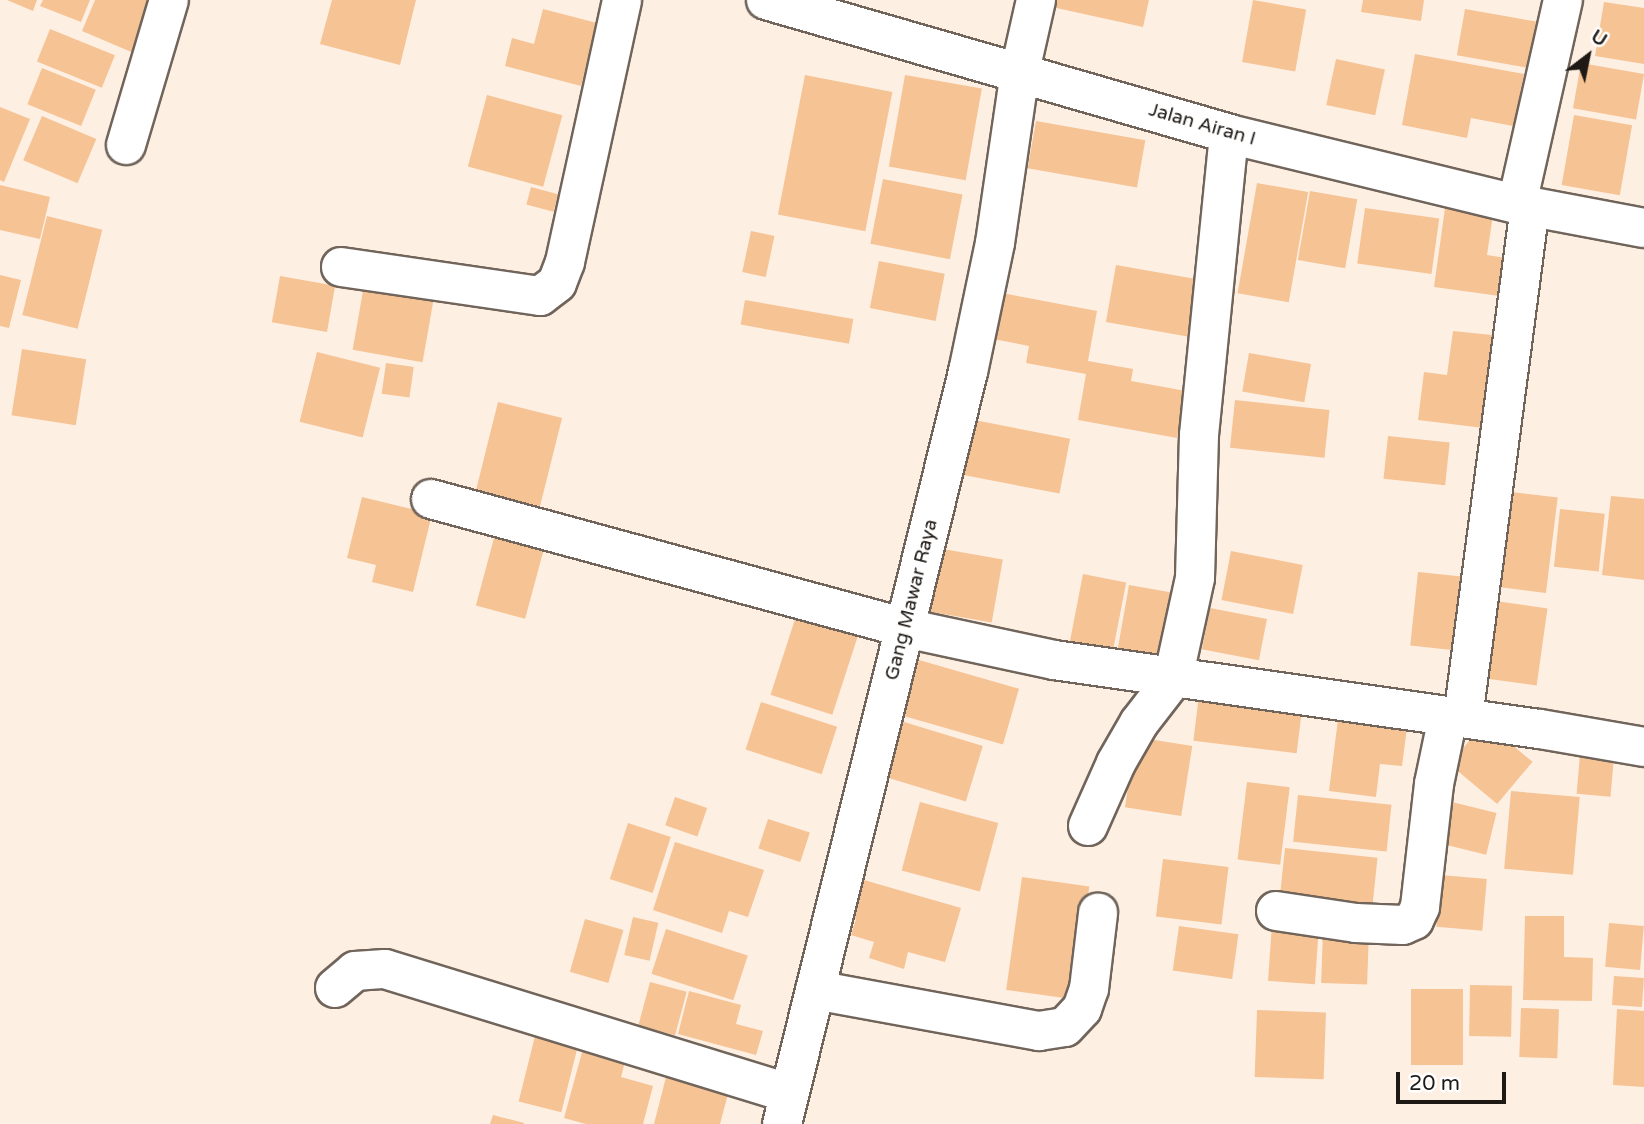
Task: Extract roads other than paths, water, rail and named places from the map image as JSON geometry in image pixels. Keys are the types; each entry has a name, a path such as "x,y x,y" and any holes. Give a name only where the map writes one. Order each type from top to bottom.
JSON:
{"street":[{"path":"125,145 169,0"},
{"path":"341,267 540,296 557,283 565,262 622,0"},
{"name":"Gang Mawar Raya","path":"785,1108 968,372 993,256 1020,71 1036,0"},
{"path":"1276,911 1356,923 1403,925 1414,920 1421,900 1434,784 1456,717 1524,205 1563,0"},
{"name":"Jalan Airan I","path":"776,1 1229,134 1524,205 1644,228"},
{"path":"1088,826 1116,762 1139,723 1173,679 1195,578 1199,435 1229,134"},
{"path":"431,499 905,628 1054,660 1173,679 1456,717 1644,747"},
{"path":"815,990 1039,1031 1065,1027 1082,1009 1089,989 1098,912"},
{"path":"335,988 355,971 385,969 785,1108"}]}
